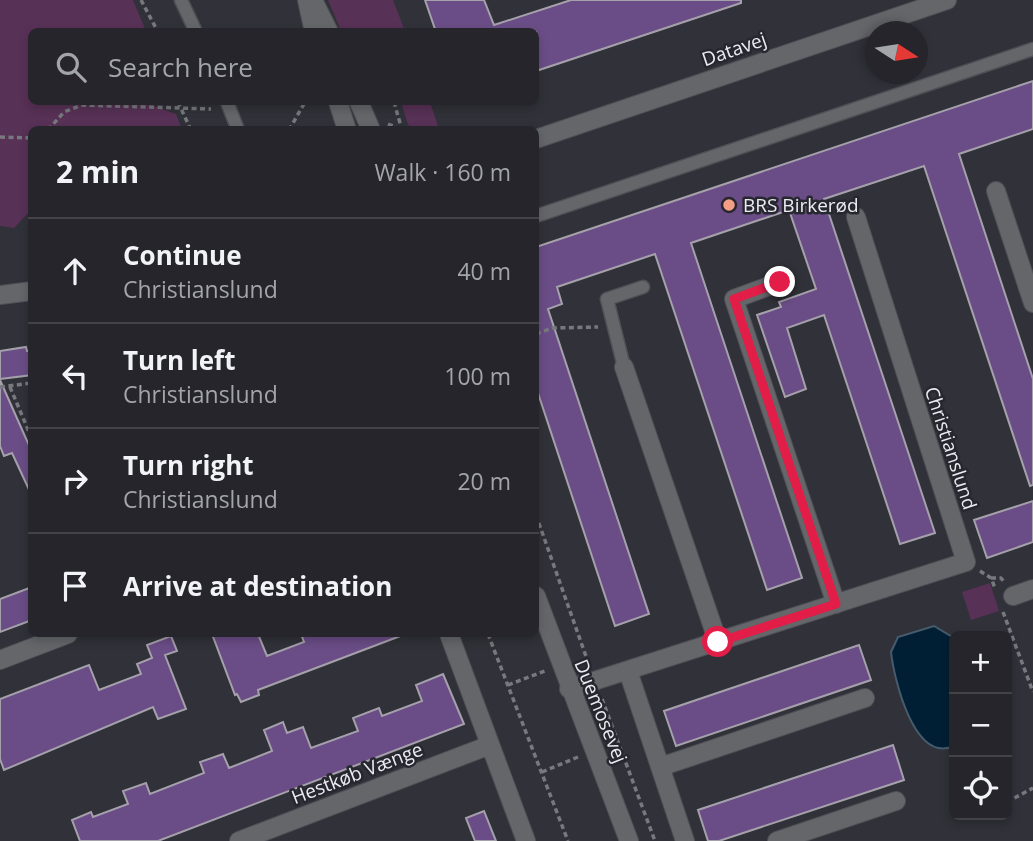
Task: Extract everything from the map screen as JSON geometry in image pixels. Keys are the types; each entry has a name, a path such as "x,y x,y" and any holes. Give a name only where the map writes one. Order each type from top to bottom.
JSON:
{"street":[{"path":"307,0 313,28"},
{"path":"313,0 326,28"},
{"name":"Datavej","path":"539,138 947,0"},
{"path":"339,105 346,126"},
{"path":"360,105 369,126"},
{"path":"996,191 1033,303"},
{"name":"Christianslund","path":"856,217 966,562"},
{"path":"780,282 734,299 836,604"},
{"path":"0,295 28,292"},
{"path":"624,367 718,642"},
{"path":"569,689 966,562"},
{"path":"1007,599 1033,589"},
{"name":"Duemosevej","path":"539,605 560,666 629,841"},
{"path":"0,660 60,637"},
{"path":"450,637 526,841"},
{"path":"628,671 685,841"},
{"path":"660,767 865,698"},
{"name":"Hestkøb Vænge","path":"239,841 490,745"},
{"path":"777,841 896,801"}],"lane":[{"path":"181,0 194,28"},
{"path":"539,215 1033,49"},
{"path":"229,105 237,126"},
{"path":"624,367 607,299 643,287"}],"path":[{"path":"141,0 156,28"},
{"path":"52,126 64,112 82,105 180,109 229,105"},
{"path":"179,105 189,126"},
{"path":"291,126 303,105"},
{"path":"395,105 401,126"},
{"path":"0,137 28,138"},
{"path":"539,333 577,325 614,328"},
{"path":"0,387 28,384"},
{"path":"10,387 28,430"},
{"path":"966,562 991,578 995,590"},
{"path":"1007,599 1033,692"},
{"path":"489,637 568,841"},
{"path":"508,685 560,666"},
{"path":"542,772 594,750"},
{"path":"1012,796 1033,788"}],"shaded area":[{"path":"0,0 133,0 145,28 28,28 28,105 151,105 176,114 181,126 28,126 28,213 14,228 0,226"},
{"path":"328,0 393,0 404,28 340,28"},
{"path":"402,105 431,105 438,126 408,125"},
{"path":"990,583 999,611 971,620 962,592"}],"water":[{"path":"934,626 949,635 949,747 940,748 928,743 909,716 896,681 891,652 898,637"}],"building":[{"path":"425,0 484,0 494,25 571,0 741,0 741,3 539,70 539,28 435,28"},
{"path":"1033,81 1033,129 959,154 1033,379 1033,485 1030,486 924,166 824,199 935,533 900,544 824,315 787,328 806,389 785,397 757,315 781,307 779,302 816,289 789,210 691,243 802,578 767,590 655,254 557,287 562,304 548,309 649,614 615,626 539,396 539,246"},
{"path":"26,347 28,376 0,379 0,351"},
{"path":"0,380 28,443 28,487 12,453 4,456 0,446"},
{"path":"1033,501 1033,542 987,558 974,520"},
{"path":"28,588 28,622 0,632 0,599"},
{"path":"171,637 177,651 165,655 186,709 158,719 153,707 4,770 0,759 0,699 89,665 99,690 141,674 137,664 152,658 147,645"},
{"path":"213,637 259,637 267,656 304,642 302,637 398,637 258,690 259,695 241,702 237,694 235,695"},
{"path":"859,645 871,680 676,746 664,711"},
{"path":"443,674 464,724 158,841 80,841 72,820 91,812 93,817 128,804 123,791 146,783 150,794 204,773 200,762 223,754 229,768 272,751 264,730 283,722 287,733 303,727 311,748 358,731 353,718 379,708 382,716 422,701 416,685"},
{"path":"893,745 904,780 719,841 708,841 698,810"},
{"path":"484,811 496,841 475,841 466,818"}],"place":[{"name":"BRS Birkerød","path":"729,205"}],"route":[{"path":"718,642 836,604 734,299 780,282"}]}
